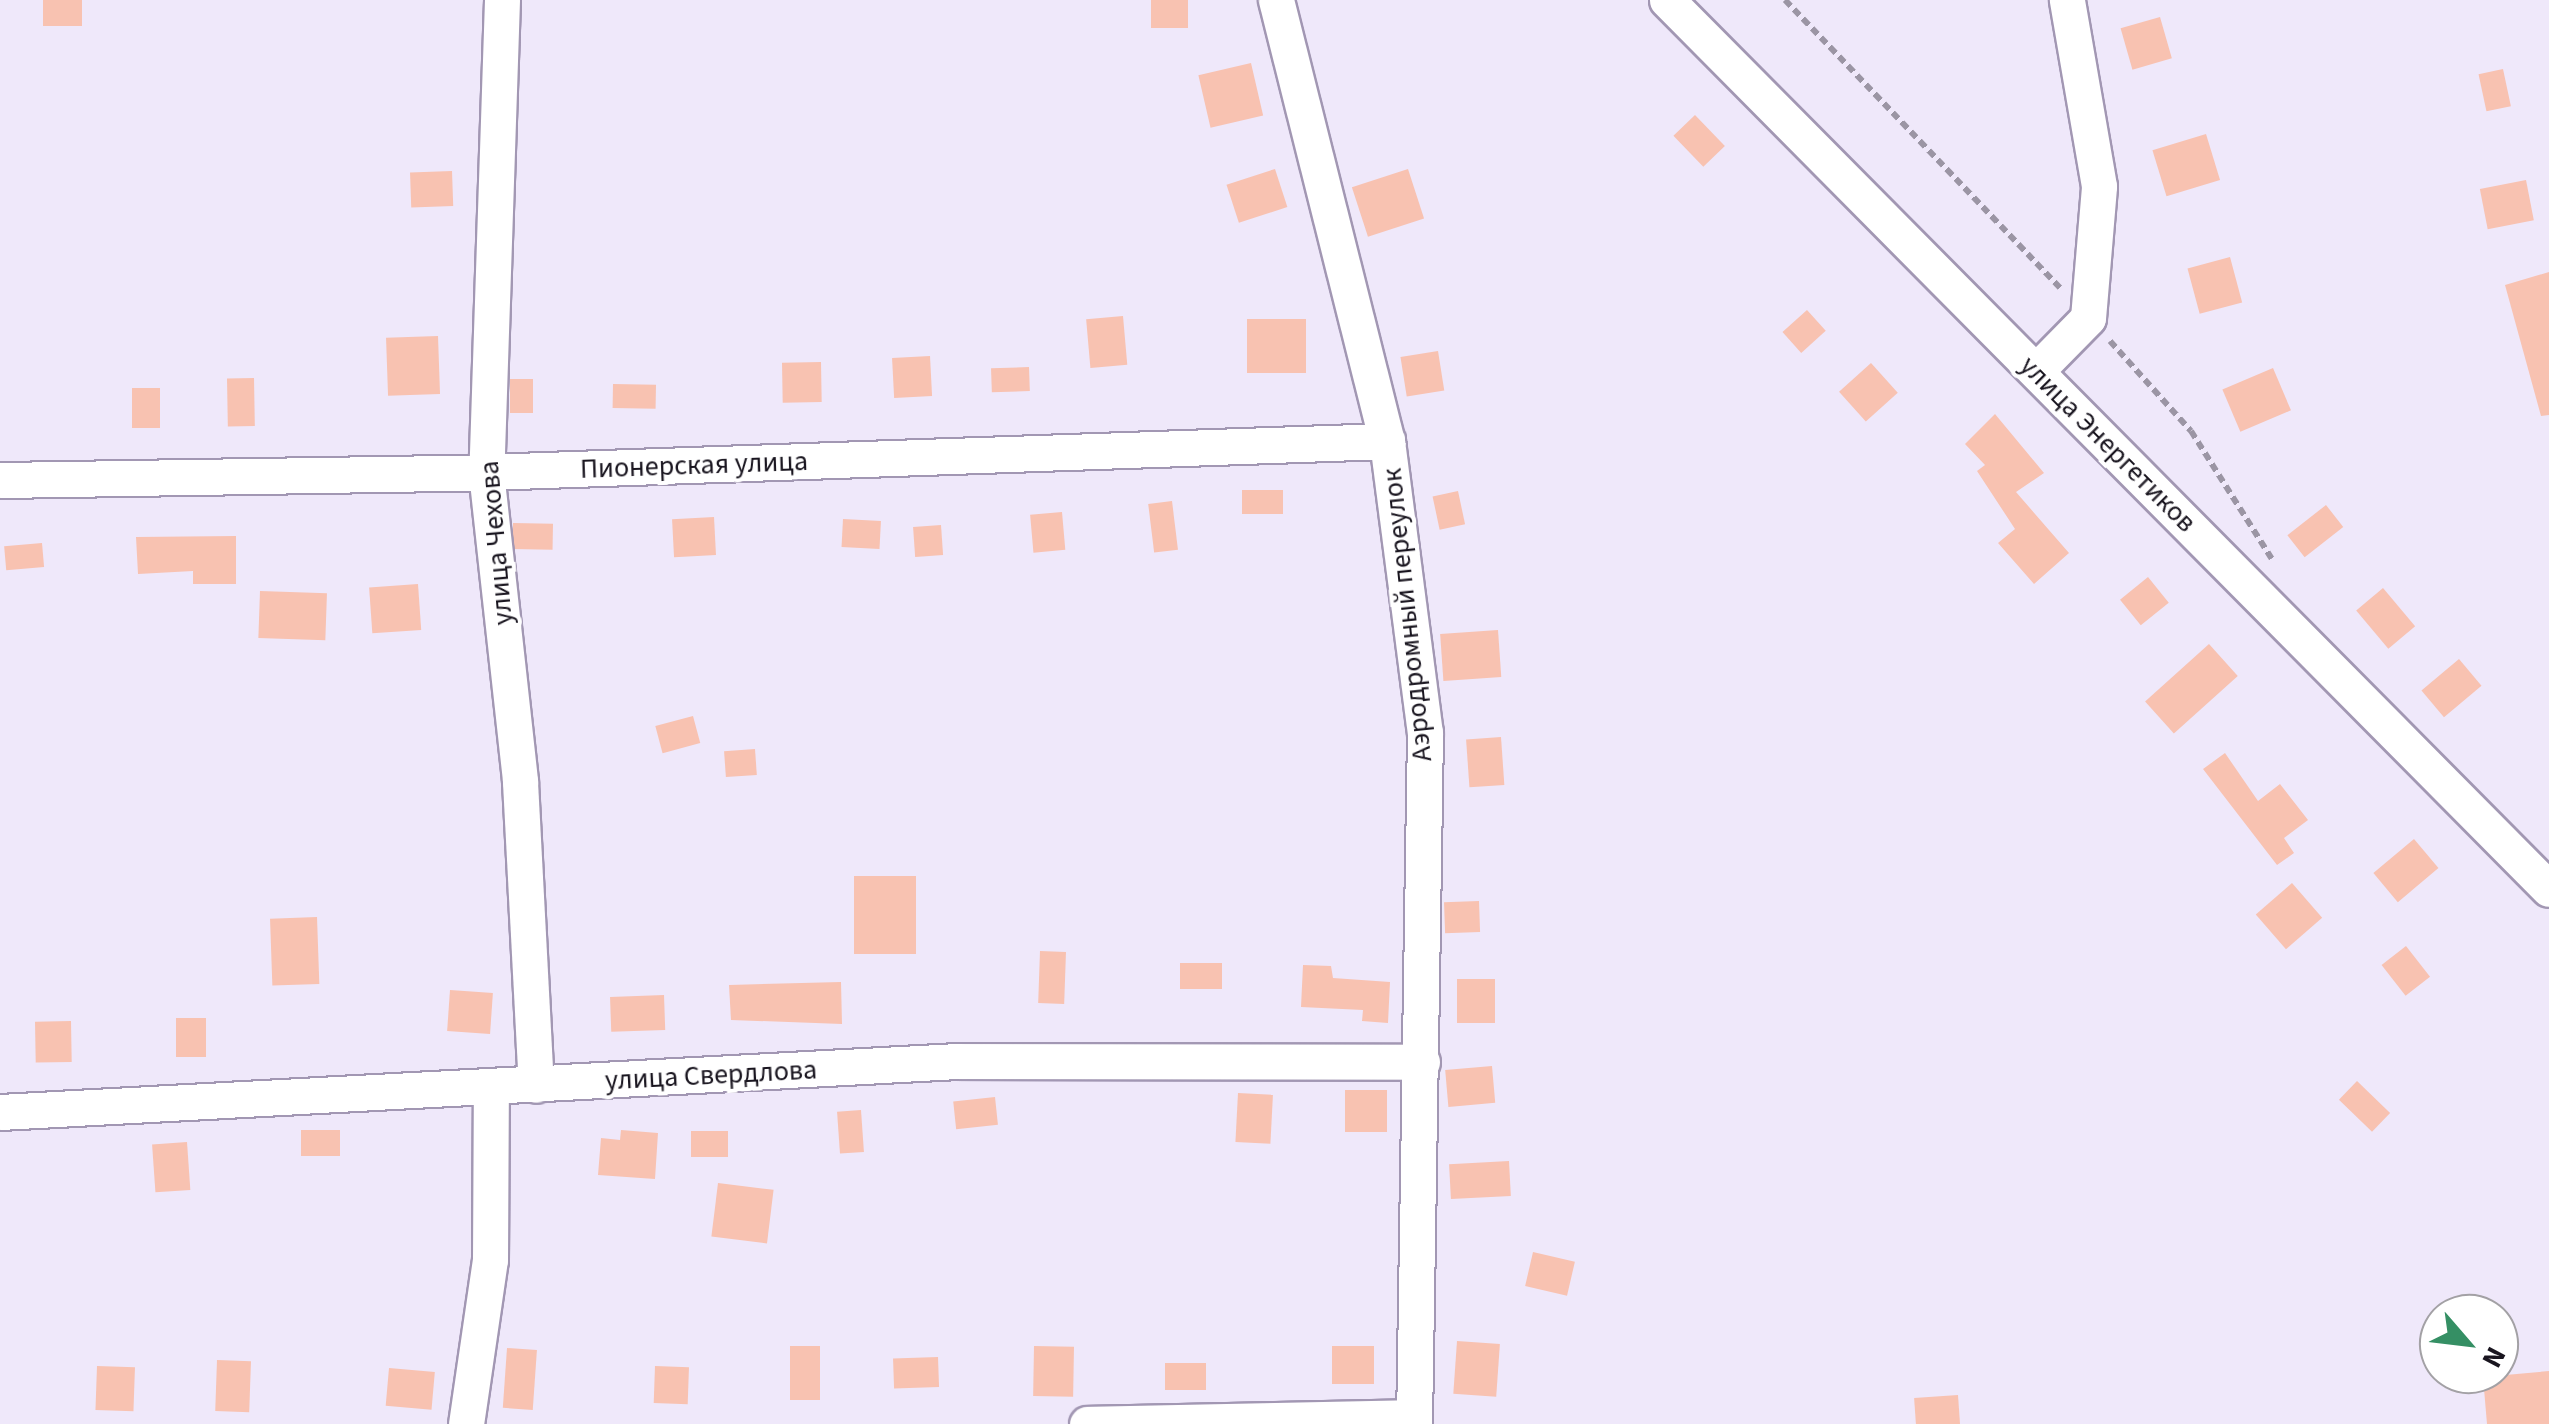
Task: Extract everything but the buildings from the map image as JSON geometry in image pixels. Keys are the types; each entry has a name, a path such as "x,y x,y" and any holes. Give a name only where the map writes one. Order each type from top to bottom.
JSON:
{"street":[{"name":"улица Чехова","path":"502,0 486,472 520,782 536,1086"},
{"name":"Аэродромный переулок","path":"1276,0 1387,441 1425,732 1414,1421"},
{"name":"улица Энергетиков","path":"1668,0 2549,889"},
{"path":"2036,371 2088,318 2100,186 2067,0"},
{"name":"Пионерская улица","path":"0,480 486,472 1387,441"},
{"name":"улица Свердлова","path":"0,1112 958,1061 1422,1062"},
{"path":"466,1424 490,1260 491,1088"},
{"path":"1087,1424 1414,1421"}],"path":[{"path":"1785,0 2191,431 2274,562"}]}
